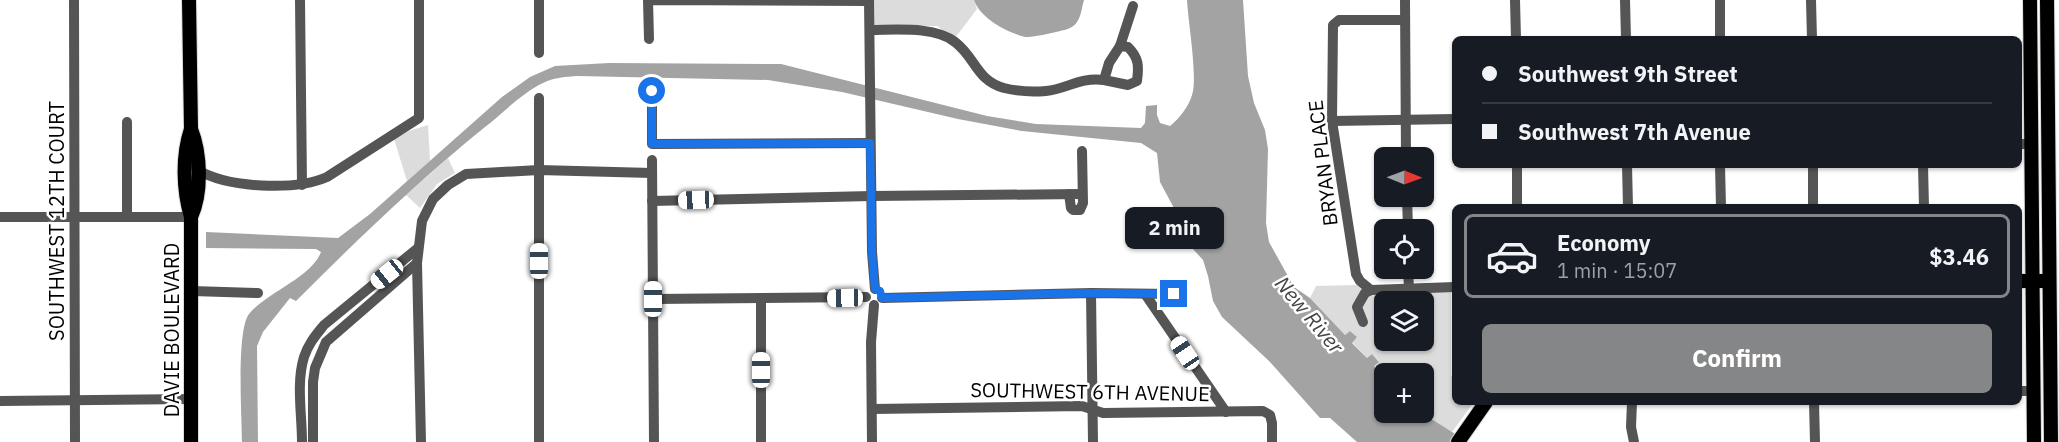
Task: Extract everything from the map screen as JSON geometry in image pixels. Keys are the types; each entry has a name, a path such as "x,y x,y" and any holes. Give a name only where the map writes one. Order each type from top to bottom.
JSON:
{"main road":[{"name":"DAVIE BOULEVARD","path":"189,0 191,129 185,146 186,200 191,217 191,442"},
{"path":"2030,0 2025,144 2026,281 2034,391 2034,442"},
{"path":"2047,0 2054,108 2055,391 2051,442"},
{"name":"DAVIE BOULEVARD","path":"191,129 198,145 198,202 191,217"},
{"path":"2026,281 2055,281"},
{"path":"1458,442 1484,405"}],"street":[{"name":"SOUTHWEST 12TH COURT","path":"74,0 75,442"},
{"path":"300,0 302,185"},
{"path":"198,170 218,180 302,185 327,177 419,118 418,0"},
{"path":"539,0 539,53"},
{"path":"649,39 648,0 869,1 874,297 871,342 872,442"},
{"path":"1405,0 1406,147"},
{"path":"1515,0 1516,36"},
{"path":"1625,0 1626,36"},
{"path":"1720,0 1720,36"},
{"path":"1811,0 1812,36"},
{"path":"1104,80 1109,63 1120,46 1133,6"},
{"name":"BRYAN PLACE","path":"1371,290 1360,281 1356,274 1343,199 1332,121 1332,25 1339,20 1405,20"},
{"path":"870,30 934,32 955,42 986,81 1005,88 1046,91 1089,78 1128,85 1137,81 1139,67 1137,56 1128,47 1120,46"},
{"path":"652,91 652,144 870,143"},
{"path":"539,98 539,442"},
{"path":"1332,121 1452,119"},
{"path":"127,122 127,216"},
{"path":"1069,194 1071,208 1077,210 1083,205 1082,150"},
{"path":"652,160 654,442"},
{"path":"1517,168 1517,204"},
{"path":"1627,168 1628,204"},
{"path":"1720,168 1720,204"},
{"path":"1813,168 1813,204"},
{"path":"1923,168 1924,204"},
{"path":"421,442 417,262 422,221 433,199 448,185 466,174 539,170 652,173"},
{"path":"652,201 1082,194"},
{"path":"0,216 191,217"},
{"path":"302,442 301,378 304,357 311,340 324,325 418,248"},
{"path":"313,442 315,368 326,342 417,262"},
{"path":"1409,279 1409,289"},
{"path":"1364,322 1357,307 1365,293 1371,290 1452,287"},
{"path":"192,291 258,293"},
{"path":"1091,293 1093,442"},
{"path":"1145,294 1226,412"},
{"path":"653,299 1174,294"},
{"path":"761,298 761,442"},
{"path":"2022,391 2034,391"},
{"path":"0,402 191,399"},
{"path":"301,402 313,402"},
{"path":"1632,405 1631,427 1634,442"},
{"path":"1814,405 1815,442"},
{"name":"SOUTHWEST 6TH AVENUE","path":"872,409 1082,406 1103,413 1263,411 1270,415 1272,442"}],"shaded area":[{"path":"873,0 974,0 977,9 955,38 937,26 873,26"},
{"path":"428,125 430,161 407,181 394,139"},
{"path":"448,158 455,173 437,184 420,208 406,195"},
{"path":"1357,285 1451,291 1452,405 1472,405 1452,432 1434,421 1434,363 1377,363 1379,361 1372,354 1367,358 1352,342 1357,337 1350,331 1345,335 1310,298 1316,286"}],"water":[{"path":"974,0 1084,0 1080,16 1074,26 1061,31 1025,37 1010,32 988,18 977,7"},
{"name":"New River","path":"1187,0 1243,0 1248,76 1254,103 1265,130 1268,149 1266,223 1269,242 1294,287 1310,298 1345,335 1350,331 1357,337 1352,343 1367,358 1372,354 1379,362 1374,363 1374,423 1434,423 1434,421 1468,442 1357,442 1330,418 1320,418 1269,361 1222,317 1213,301 1203,260 1182,237 1175,210 1160,182 1157,153 1141,143 1022,131 958,119 842,92 768,80 578,76 547,81 520,98 412,190 296,301 290,298 263,332 257,346 258,442 242,442 241,356 245,323 249,314 257,306 308,270 321,252 316,249 206,248 206,232 338,238 370,214 502,97 530,77 555,66 609,63 781,64 987,116 1036,124 1141,128 1145,123 1146,106 1157,105 1160,123 1170,126 1180,116 1191,99 1194,87"}],"route":[{"path":"652,91 652,144 870,143 872,252 875,289 880,291 882,298 1091,293 1174,294"}]}
